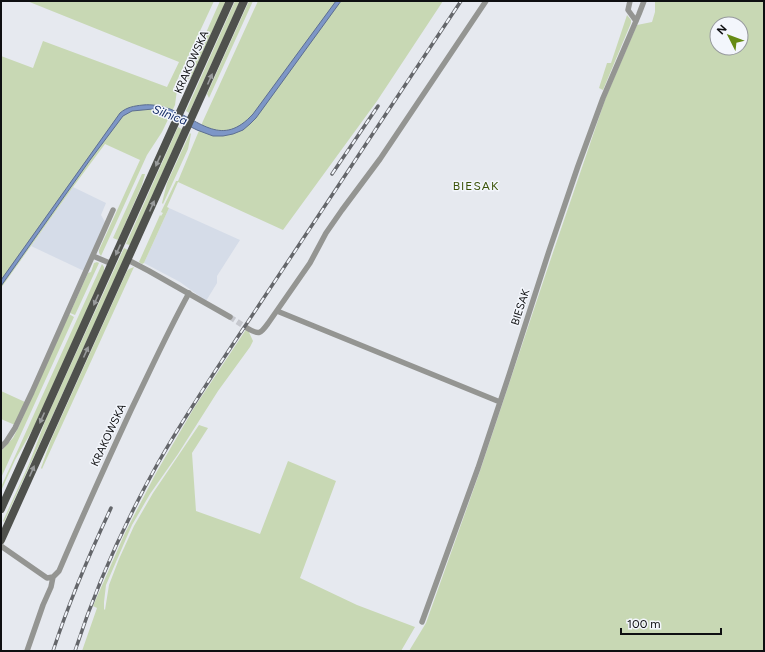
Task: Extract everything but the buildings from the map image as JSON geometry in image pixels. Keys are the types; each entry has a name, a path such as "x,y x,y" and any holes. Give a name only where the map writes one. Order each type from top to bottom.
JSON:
{"main road":[{"name":"KRAKOWSKA","path":"1,509 230,1"},
{"path":"1,540 244,1"}],"street":[{"path":"247,328 257,333 261,332 269,322 310,263 326,233 380,158 486,1"},
{"path":"630,1 628,10 636,21"},
{"name":"BIESAK","path":"422,622 510,375 580,159 603,98 644,1"},
{"path":"1,447 15,428 65,320 113,210"},
{"path":"93,256 112,264"},
{"path":"128,260 230,317"},
{"name":"KRAKOWSKA","path":"27,651 51,587 53,577 59,571 93,492 170,327 188,293"},
{"path":"277,311 500,402"},
{"path":"1,546 47,578 53,577"}],"shaded area":[{"path":"73,187 106,203 101,215 105,222 84,271 31,246"},
{"path":"169,208 240,240 217,276 217,283 206,301 180,282 144,263"}],"green space":[{"path":"27,1 214,1 173,89 177,90 175,105 162,132 147,155 101,256 99,250 140,160 105,144 1,288 1,56 33,68 43,41 167,87 179,62"},
{"path":"220,1 226,1 191,78 187,79 182,87"},
{"path":"235,1 240,1 189,113 186,111"},
{"path":"249,1 253,1 209,98 207,94"},
{"path":"258,1 443,1 377,101 283,230 178,182 167,207 169,208 144,263 142,264 139,262 160,215 161,216 163,213 161,212 176,181 178,181 203,121"},
{"path":"655,1 764,1 764,651 409,651 426,623 479,474 606,97 637,25 652,22 655,12"},
{"path":"627,15 631,20 631,23 603,90 599,88 607,63 611,63"},
{"path":"178,127 182,129 130,245 126,244"},
{"path":"190,133 188,149 163,204 167,183"},
{"path":"142,174 145,174 142,185 118,240 113,238"},
{"path":"124,248 128,250 4,522 3,521 29,464 46,419"},
{"path":"94,263 99,263 75,315 70,313 88,273 91,272"},
{"path":"102,264 104,267 104,272 34,427 15,460 1,491 1,487"},
{"path":"134,267 42,469 41,468 51,440 127,271"},
{"path":"69,314 74,317 1,478 1,451 13,438 19,426"},
{"path":"247,328 253,341 250,347 218,391 178,454 150,494 132,525 106,585 104,609 105,610 109,585 134,526 153,493 199,425 208,428 192,453 196,511 260,534 288,461 336,481 300,578 357,605 415,627 401,651 82,651 97,608 93,606 125,533 156,473 194,408"},
{"path":"1,391 25,402 15,425 1,419"}],"water":[{"name":"Silnica","path":"336,1 341,1 256,118 243,130 223,136 213,136 153,109 132,111 123,116 1,286 1,280 120,113 125,109 134,106 153,105 170,109 202,125 221,131 231,129 242,124 253,114"}],"tunnel":[{"path":"230,317 247,328"}],"railway":[{"path":"75,651 92,602 112,555 146,485 171,441 211,377 461,1"},
{"path":"332,174 378,106"},
{"path":"53,651 80,579 111,508"}],"district":[{"name":"BIESAK","path":"476,186"}]}
